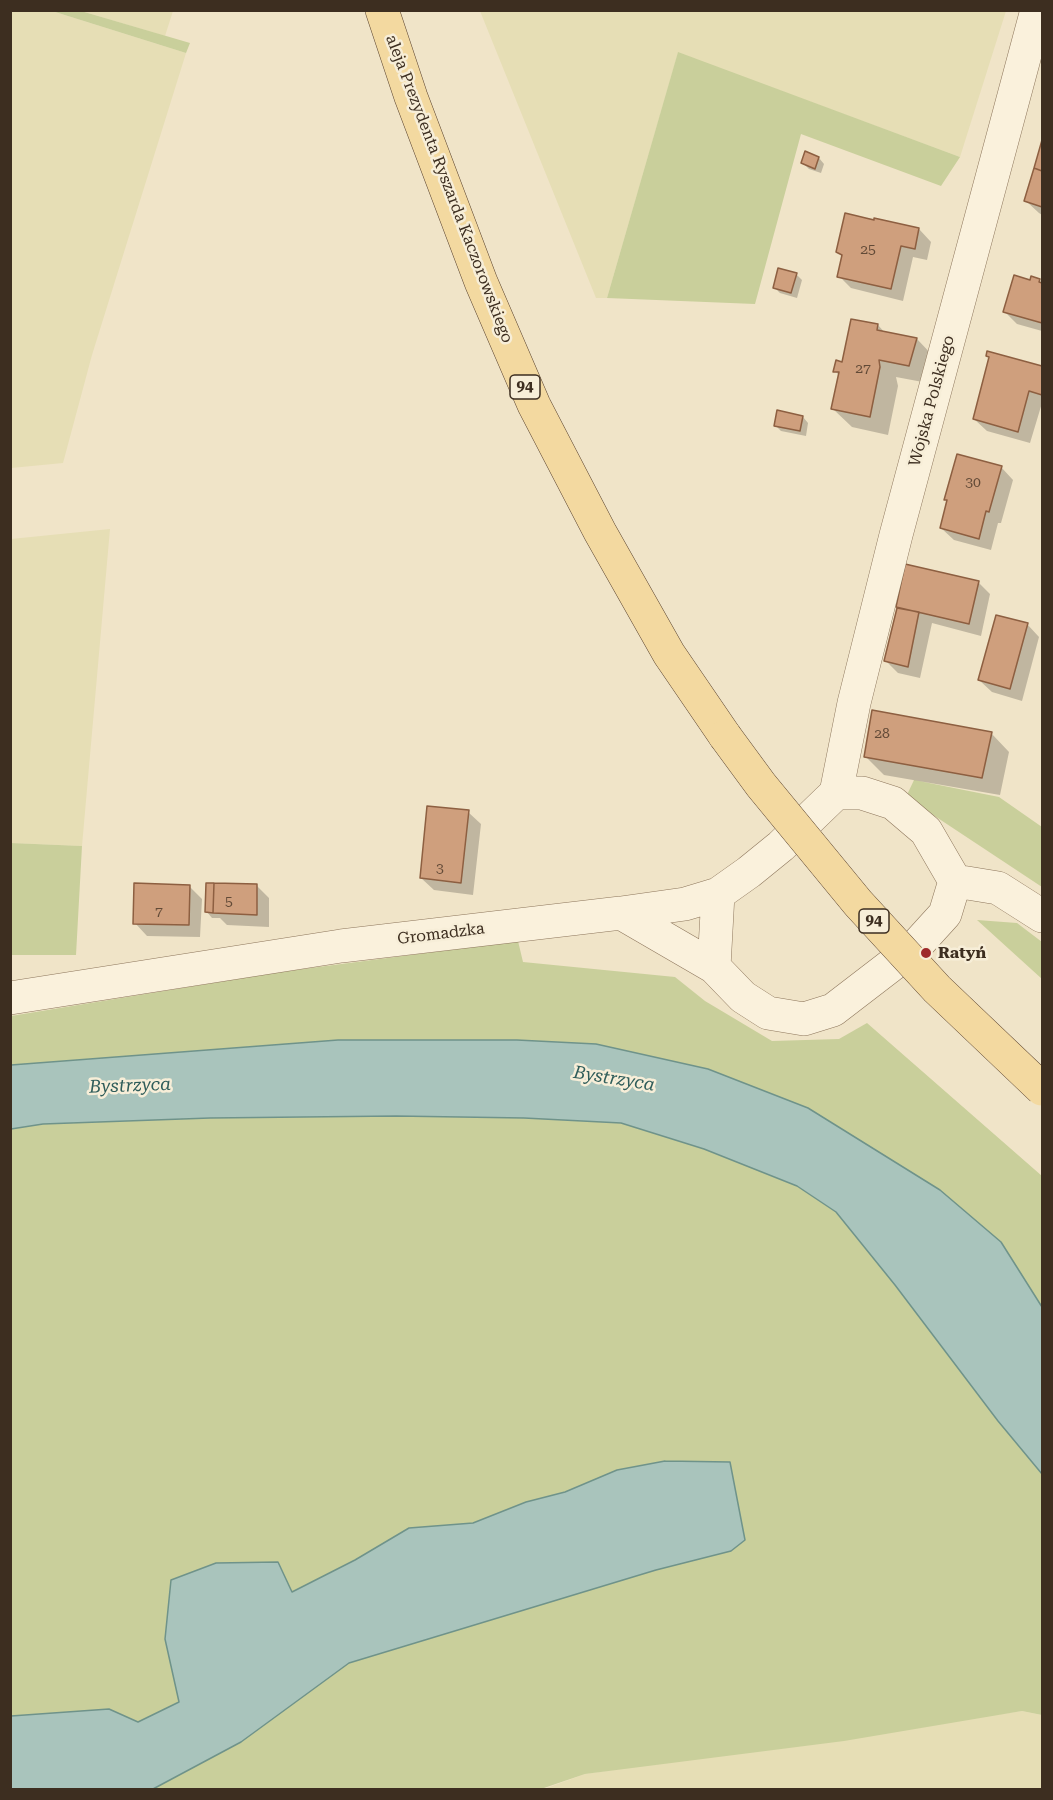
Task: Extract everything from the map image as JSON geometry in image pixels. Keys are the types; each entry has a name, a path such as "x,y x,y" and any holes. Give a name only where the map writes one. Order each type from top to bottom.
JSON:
{"main road":[{"name":"aleja Prezydenta Ryszarda Kaczorowskiego","path":"382,10 411,97 481,282 534,405 600,532 669,654 768,794 865,912 936,988 1042,1089"}],"street":[{"name":"Wojska Polskiego","path":"836,793 854,703 896,535 1037,10"},
{"path":"621,913 714,967 742,997 768,1012 804,1019 833,1010 915,947 945,914 955,880 926,831 892,803 862,793 836,793"},
{"name":"Gromadzka","path":"10,998 340,946 685,904 718,894 749,872 781,846 836,793"},
{"path":"955,880 998,888 1042,916"},
{"path":"714,967 718,894"}],"shaded area":[{"path":"173,10 165,36 81,11"},
{"path":"11,11 52,11 186,53 92,355 63,463 11,468"},
{"path":"480,11 1006,11 960,157 678,53 607,298 596,298"},
{"path":"110,529 82,846 11,843 11,539"},
{"path":"1022,1711 1042,1715 1042,1789 541,1790 585,1774"}],"green space":[{"path":"52,11 81,11 190,43 186,53"},
{"path":"678,52 960,157 941,186 801,134 755,304 607,298"},
{"path":"914,780 999,797 1042,827 1042,887 906,797"},
{"path":"11,843 82,846 76,955 11,955"},
{"path":"977,920 1017,923 1042,942 1042,979"},
{"path":"518,941 523,962 675,977 705,1001 772,1041 839,1039 867,1023 1042,1176 1042,1307 1000,1242 517,1040 338,1040 11,1065 11,1016 280,972"},
{"path":"396,1116 524,1118 621,1123 704,1149 797,1186 836,1212 895,1285 998,1421 1042,1474 1042,1715 1022,1711 844,1741 585,1774 541,1789 11,1790 11,1129 43,1124 210,1118"}],"water":[{"name":"Bystrzyca","path":"338,1040 517,1040 596,1044 708,1069 808,1108 940,1190 1001,1242 1042,1307 1042,1474 998,1421 895,1285 836,1212 797,1186 704,1149 621,1123 524,1118 396,1116 210,1118 43,1124 11,1129 11,1065"},
{"path":"665,1461 730,1462 745,1540 731,1551 656,1570 349,1663 241,1742 153,1789 11,1789 11,1716 109,1709 138,1722 179,1702 165,1639 171,1580 216,1563 278,1562 292,1592 355,1560 409,1528 473,1523 526,1502 565,1492 617,1470"}],"building":[{"path":"1042,140 1042,171 1034,168"},
{"path":"805,151 819,157 815,169 801,163"},
{"path":"1034,168 1042,171 1042,207 1024,201"},
{"path":"845,213 919,228 915,249 901,246 891,289 837,277 842,255 836,252"},
{"path":"778,268 797,273 791,293 773,288"},
{"path":"1014,275 1030,280 1031,276 1040,279 1039,282 1042,283 1042,323 1003,312"},
{"path":"851,319 878,324 877,330 917,338 909,366 879,360 880,367 870,417 831,409 839,372 833,372 836,360 842,362"},
{"path":"987,351 1042,366 1042,395 1029,391 1018,432 973,419 989,357 986,356"},
{"path":"777,410 803,416 800,431 774,426"},
{"path":"957,454 1002,466 979,539 940,528 947,500 944,500"},
{"path":"905,564 979,581 969,624 896,607"},
{"path":"897,608 919,612 908,667 884,661"},
{"path":"996,615 1028,623 1010,689 978,680"},
{"path":"872,710 992,732 982,778 864,757"},
{"path":"427,806 469,810 461,883 420,878"},
{"path":"134,883 190,885 189,925 133,924"},
{"path":"206,883 214,883 213,913 205,912"},
{"path":"214,883 257,884 257,915 213,913"}],"place":[{"name":"Ratyń","path":"926,953"}]}
